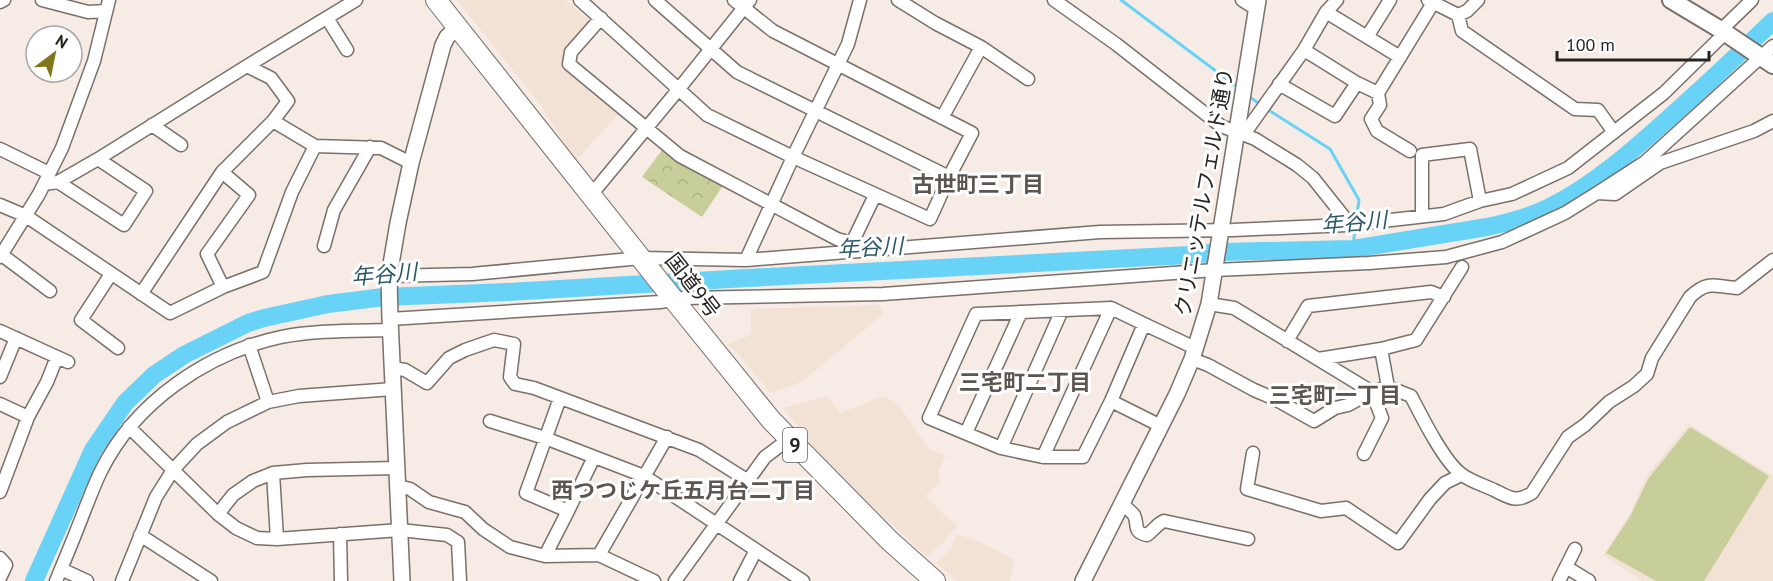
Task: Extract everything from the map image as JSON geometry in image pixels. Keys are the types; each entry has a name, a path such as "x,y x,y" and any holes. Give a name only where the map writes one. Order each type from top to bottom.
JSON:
{"highway":[{"name":"国道9号","path":"436,0 672,298 789,440 890,541 935,581"}],"main road":[{"path":"1671,0 1766,55"}],"street":[{"path":"0,2 4,0"},
{"path":"42,0 88,12 108,5"},
{"path":"58,182 356,0"},
{"path":"580,0 678,90 707,115 930,219 972,133 773,31 743,3 711,50 678,90 646,129 591,195"},
{"path":"655,0 737,72 949,177"},
{"path":"747,260 815,110 839,65 848,44 860,0"},
{"path":"898,0 981,47 1028,79"},
{"path":"1054,0 1116,44 1221,126 1263,144 1297,165 1313,178 1344,216 1347,225"},
{"path":"1242,0 1257,5"},
{"path":"1237,133 1247,130 1304,50 1326,12 1337,0"},
{"path":"1367,37 1390,0"},
{"path":"1458,15 1467,11 1478,0"},
{"path":"389,279 644,261 747,260 1100,232 1220,235 1347,225 1444,214 1480,201 1512,194 1568,168 1664,93 1726,33 1752,0"},
{"path":"1410,151 1377,131 1371,119 1380,105 1378,93 1431,1 1458,15 1462,31 1575,109 1598,110 1613,132"},
{"path":"50,291 1,256 26,216 62,148 94,61 108,5"},
{"name":"クリニッテルフェルド通り","path":"1083,581 1177,394 1209,304 1257,5"},
{"path":"1326,12 1400,57"},
{"path":"327,18 347,51"},
{"path":"601,18 571,52 569,64 680,156 837,239 852,243 875,195"},
{"path":"402,581 389,279 411,163 442,45 456,27"},
{"path":"942,118 981,47"},
{"path":"1304,50 1357,83 1378,93"},
{"path":"87,581 59,575 100,472 129,427 168,390 191,374 220,357 249,345 390,320 660,302 672,298 883,294 1015,286 1215,267 1369,263 1446,257 1512,238 1565,213 1597,193 1644,162 1766,55"},
{"path":"141,294 222,172 273,121 288,101 271,78 247,66"},
{"path":"1279,84 1335,116 1357,83"},
{"path":"273,121 315,146 381,148 411,163"},
{"path":"1597,193 1615,194 1660,163 1754,131 1773,121"},
{"path":"152,125 181,145"},
{"path":"0,205 26,216 170,313 223,287 263,272 292,192 315,146"},
{"path":"324,246 334,210 370,147"},
{"path":"0,149 46,179 58,182 124,225 146,191 98,159"},
{"path":"1422,216 1422,155 1470,149 1480,201"},
{"path":"222,172 249,195 207,254 223,287"},
{"path":"1144,324 1111,401 1083,457 1043,457 1001,448 929,418 976,314 1111,308 1144,324 1208,365 1314,421 1335,408 1348,405 1372,392 1388,387 1411,396 1428,429 1461,475 1512,499 1524,498 1532,493 1568,437 1585,425 1609,402 1634,386 1647,374 1652,358 1690,297 1698,289 1718,284 1737,288 1773,260"},
{"path":"1318,359 1381,349 1416,340 1462,267"},
{"path":"111,274 81,320 118,348"},
{"path":"1287,341 1308,306 1431,292 1444,297"},
{"path":"1209,304 1234,308 1372,392 1382,418 1364,454"},
{"path":"1043,457 1111,308"},
{"path":"1001,448 1062,310"},
{"path":"966,434 1022,312"},
{"path":"0,331 62,359 28,417 1,487"},
{"path":"0,377 16,338"},
{"path":"392,368 405,370 427,383 449,358 465,350 494,340 514,344 510,377 515,384 534,388 699,450 747,480"},
{"path":"249,345 268,402"},
{"path":"1381,349 1388,387"},
{"path":"122,581 156,497 173,470 197,444 227,422 268,402 299,396 393,389"},
{"path":"560,398 526,493 568,511"},
{"path":"1111,401 1161,426"},
{"path":"0,404 28,417"},
{"path":"490,422 545,438 644,476 801,580"},
{"path":"129,427 218,514 236,528 257,538 278,539 400,530 447,535 458,542 460,581"},
{"path":"599,555 667,437"},
{"path":"675,581 765,457 789,440"},
{"path":"1253,453 1247,489 1321,511 1346,508 1398,543 1430,499 1445,483 1461,475"},
{"path":"545,556 594,457"},
{"path":"218,514 233,495 253,481 273,473 397,468"},
{"path":"273,473 278,539"},
{"path":"398,486 410,489 429,502 465,512 483,530 510,547 545,556 599,555 654,581"},
{"path":"1122,504 1134,516 1137,530 1141,534 1148,535 1164,521 1248,539"},
{"path":"340,534 341,581"},
{"path":"140,535 211,581"},
{"path":"1559,581 1575,549"},
{"path":"740,581 756,550"},
{"path":"0,558 6,564 0,578"},
{"path":"1566,567 1589,581"}],"shaded area":[{"path":"457,0 566,0 591,22 563,55 564,64 618,115 575,161 540,104"},
{"path":"879,305 883,314 800,383 770,393 737,352 727,345 751,334 751,309"},
{"path":"827,396 840,413 884,396 900,407 929,449 946,455 939,470 940,483 925,496 957,526 927,557 828,466 783,408"},
{"path":"1689,424 1773,476 1773,581 1642,581 1603,555 1629,515 1647,475"},
{"path":"957,534 980,542 1015,560 1009,581 957,581 936,563 951,548"}],"green space":[{"path":"662,150 676,160 724,184 702,217 642,177"},
{"path":"1690,427 1769,476 1704,581 1656,581 1606,553 1631,515 1648,479"}],"waterway":[{"path":"1121,0 1240,89"},
{"name":"年谷川","path":"34,581 93,450 125,403 154,375 184,355 248,323 328,304 384,297 1222,252 1353,249 1487,227 1541,211 1596,179 1669,118 1773,21"},
{"path":"1247,95 1261,105"},
{"path":"1267,109 1330,149 1359,200 1356,221"},
{"path":"1353,249 1355,228"}],"district":[{"name":"古世町三丁目","path":"978,184"},
{"name":"三宅町二丁目","path":"1025,382"},
{"name":"三宅町一丁目","path":"1335,395"},
{"name":"西つつじケ丘五月台二丁目","path":"683,490"}]}
